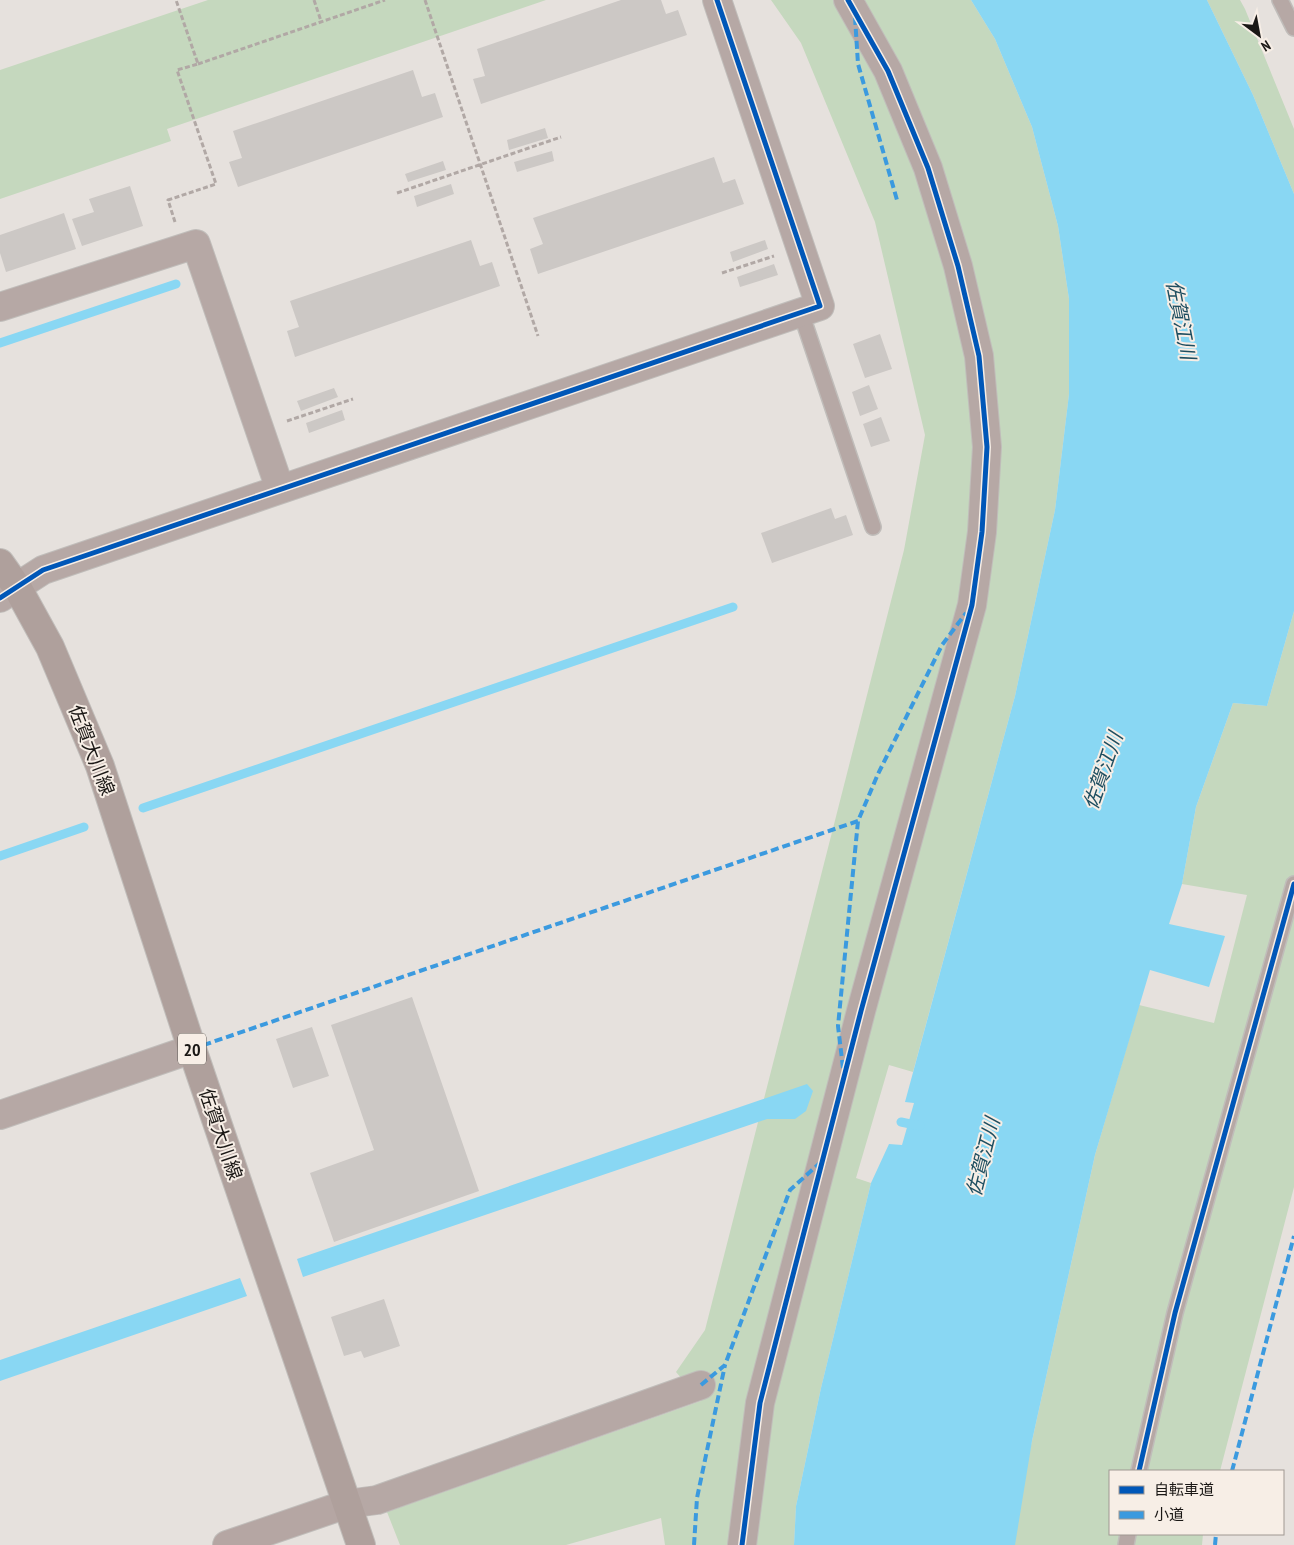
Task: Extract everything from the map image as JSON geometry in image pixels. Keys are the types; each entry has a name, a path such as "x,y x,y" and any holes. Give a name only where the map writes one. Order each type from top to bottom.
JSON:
{"main road":[{"name":"佐賀大川線","path":"0,563 8,592 50,647 100,766 192,1049 361,1545"}],"street":[{"path":"8,592 43,570 820,306 716,0"},
{"path":"742,1545 760,1403 861,1011 972,606 982,532 988,446 980,356 958,266 928,168 888,71 848,0"},
{"path":"0,307 196,244 280,489"},
{"path":"0,1115 192,1049"},
{"path":"227,1545 347,1504 377,1500 701,1385"}],"lane":[{"path":"1280,0 1294,28"},
{"path":"801,312 873,527"},
{"path":"1139,1470 1176,1312 1294,884"}],"path":[{"path":"176,0 198,64"},
{"path":"314,0 321,21"},
{"path":"178,230 168,200 216,184 177,70 385,0"},
{"path":"425,0 538,336"},
{"path":"397,193 561,137"},
{"path":"722,274 800,247"},
{"path":"260,430 353,399"}],"green space":[{"path":"208,0 546,0 167,129 171,141 0,199 0,70"},
{"path":"771,0 971,0 995,39 1032,127 1058,226 1069,299 1069,394 1055,510 1015,696 913,1072 889,1065 856,1178 871,1183 821,1388 796,1506 794,1545 665,1545 661,1518 566,1545 400,1545 387,1512 701,1401 676,1372 705,1330 904,550 925,435 875,222 801,43"},
{"path":"1207,0 1240,0 1245,9 1294,129 1294,194 1253,95"},
{"path":"1294,611 1294,1187 1220,1470 1109,1470 1109,1535 1203,1535 1202,1545 1007,1545 1095,1155 1139,1005 1214,1023 1247,895 1182,884 1196,807 1233,703 1267,706"}],"water":[{"name":"佐賀江川","path":"971,0 1207,0 1253,95 1294,194 1294,611 1267,706 1233,703 1196,807 1182,884 1169,924 1225,936 1209,987 1150,970 1095,1155 1032,1441 1015,1545 794,1545 796,1506 821,1388 871,1183 889,1144 902,1145 914,1103 905,1102 1015,696 1055,510 1069,394 1069,299 1058,226 1032,127 995,39"},
{"path":"807,1084 813,1091 806,1111 795,1119 767,1119 303,1277 297,1259"},
{"path":"240,1278 247,1296 0,1381 0,1360"}],"building":[{"path":"621,0 661,0 666,14 678,10 687,35 481,104 473,79 485,76 477,49"},
{"path":"413,70 422,97 435,93 443,117 238,187 229,162 242,158 233,131"},
{"path":"545,128 548,138 509,150 507,140"},
{"path":"552,151 554,161 517,172 514,162"},
{"path":"714,157 723,183 735,179 744,204 538,274 530,249 543,244 533,218"},
{"path":"443,161 446,170 408,182 405,174"},
{"path":"451,184 454,194 417,207 414,196"},
{"path":"130,186 143,226 82,246 72,219 94,212 89,199"},
{"path":"64,213 76,249 6,272 0,253 0,235"},
{"path":"471,240 480,266 492,262 500,286 295,357 287,331 299,327 290,301"},
{"path":"765,240 768,249 733,262 730,252"},
{"path":"774,264 778,275 740,287 737,277"},
{"path":"880,334 892,369 865,378 853,344"},
{"path":"869,385 878,409 860,416 852,392"},
{"path":"334,388 338,397 301,411 297,401"},
{"path":"342,410 345,420 309,433 306,423"},
{"path":"881,417 890,441 871,447 863,424"},
{"path":"831,508 835,519 846,515 853,535 772,563 761,533"},
{"path":"412,997 479,1191 334,1242 310,1173 374,1150 331,1025"},
{"path":"312,1027 329,1076 293,1088 276,1039"},
{"path":"384,1299 400,1346 364,1358 361,1351 344,1356 331,1317"}],"waterway":[{"path":"0,343 176,284"},
{"path":"143,808 733,607"},
{"path":"0,856 84,827"},
{"path":"901,1122 920,1126"}],"marked path":[{"path":"855,17 858,64 897,200"},
{"path":"843,1068 838,1026 858,821 878,774 942,645 966,613"},
{"path":"192,1049 858,821"},
{"path":"701,1385 725,1365 790,1190 821,1162"},
{"path":"1232,1470 1294,1236"},
{"path":"694,1545 697,1498 725,1365"},
{"path":"1215,1545 1216,1535"}],"cycle path":[{"path":"0,598 43,570 820,306 717,0"},
{"path":"742,1545 760,1403 861,1011 972,605 982,532 987,447 979,356 958,266 928,168 888,71 848,0"},
{"path":"1139,1470 1175,1313 1294,884"}]}
